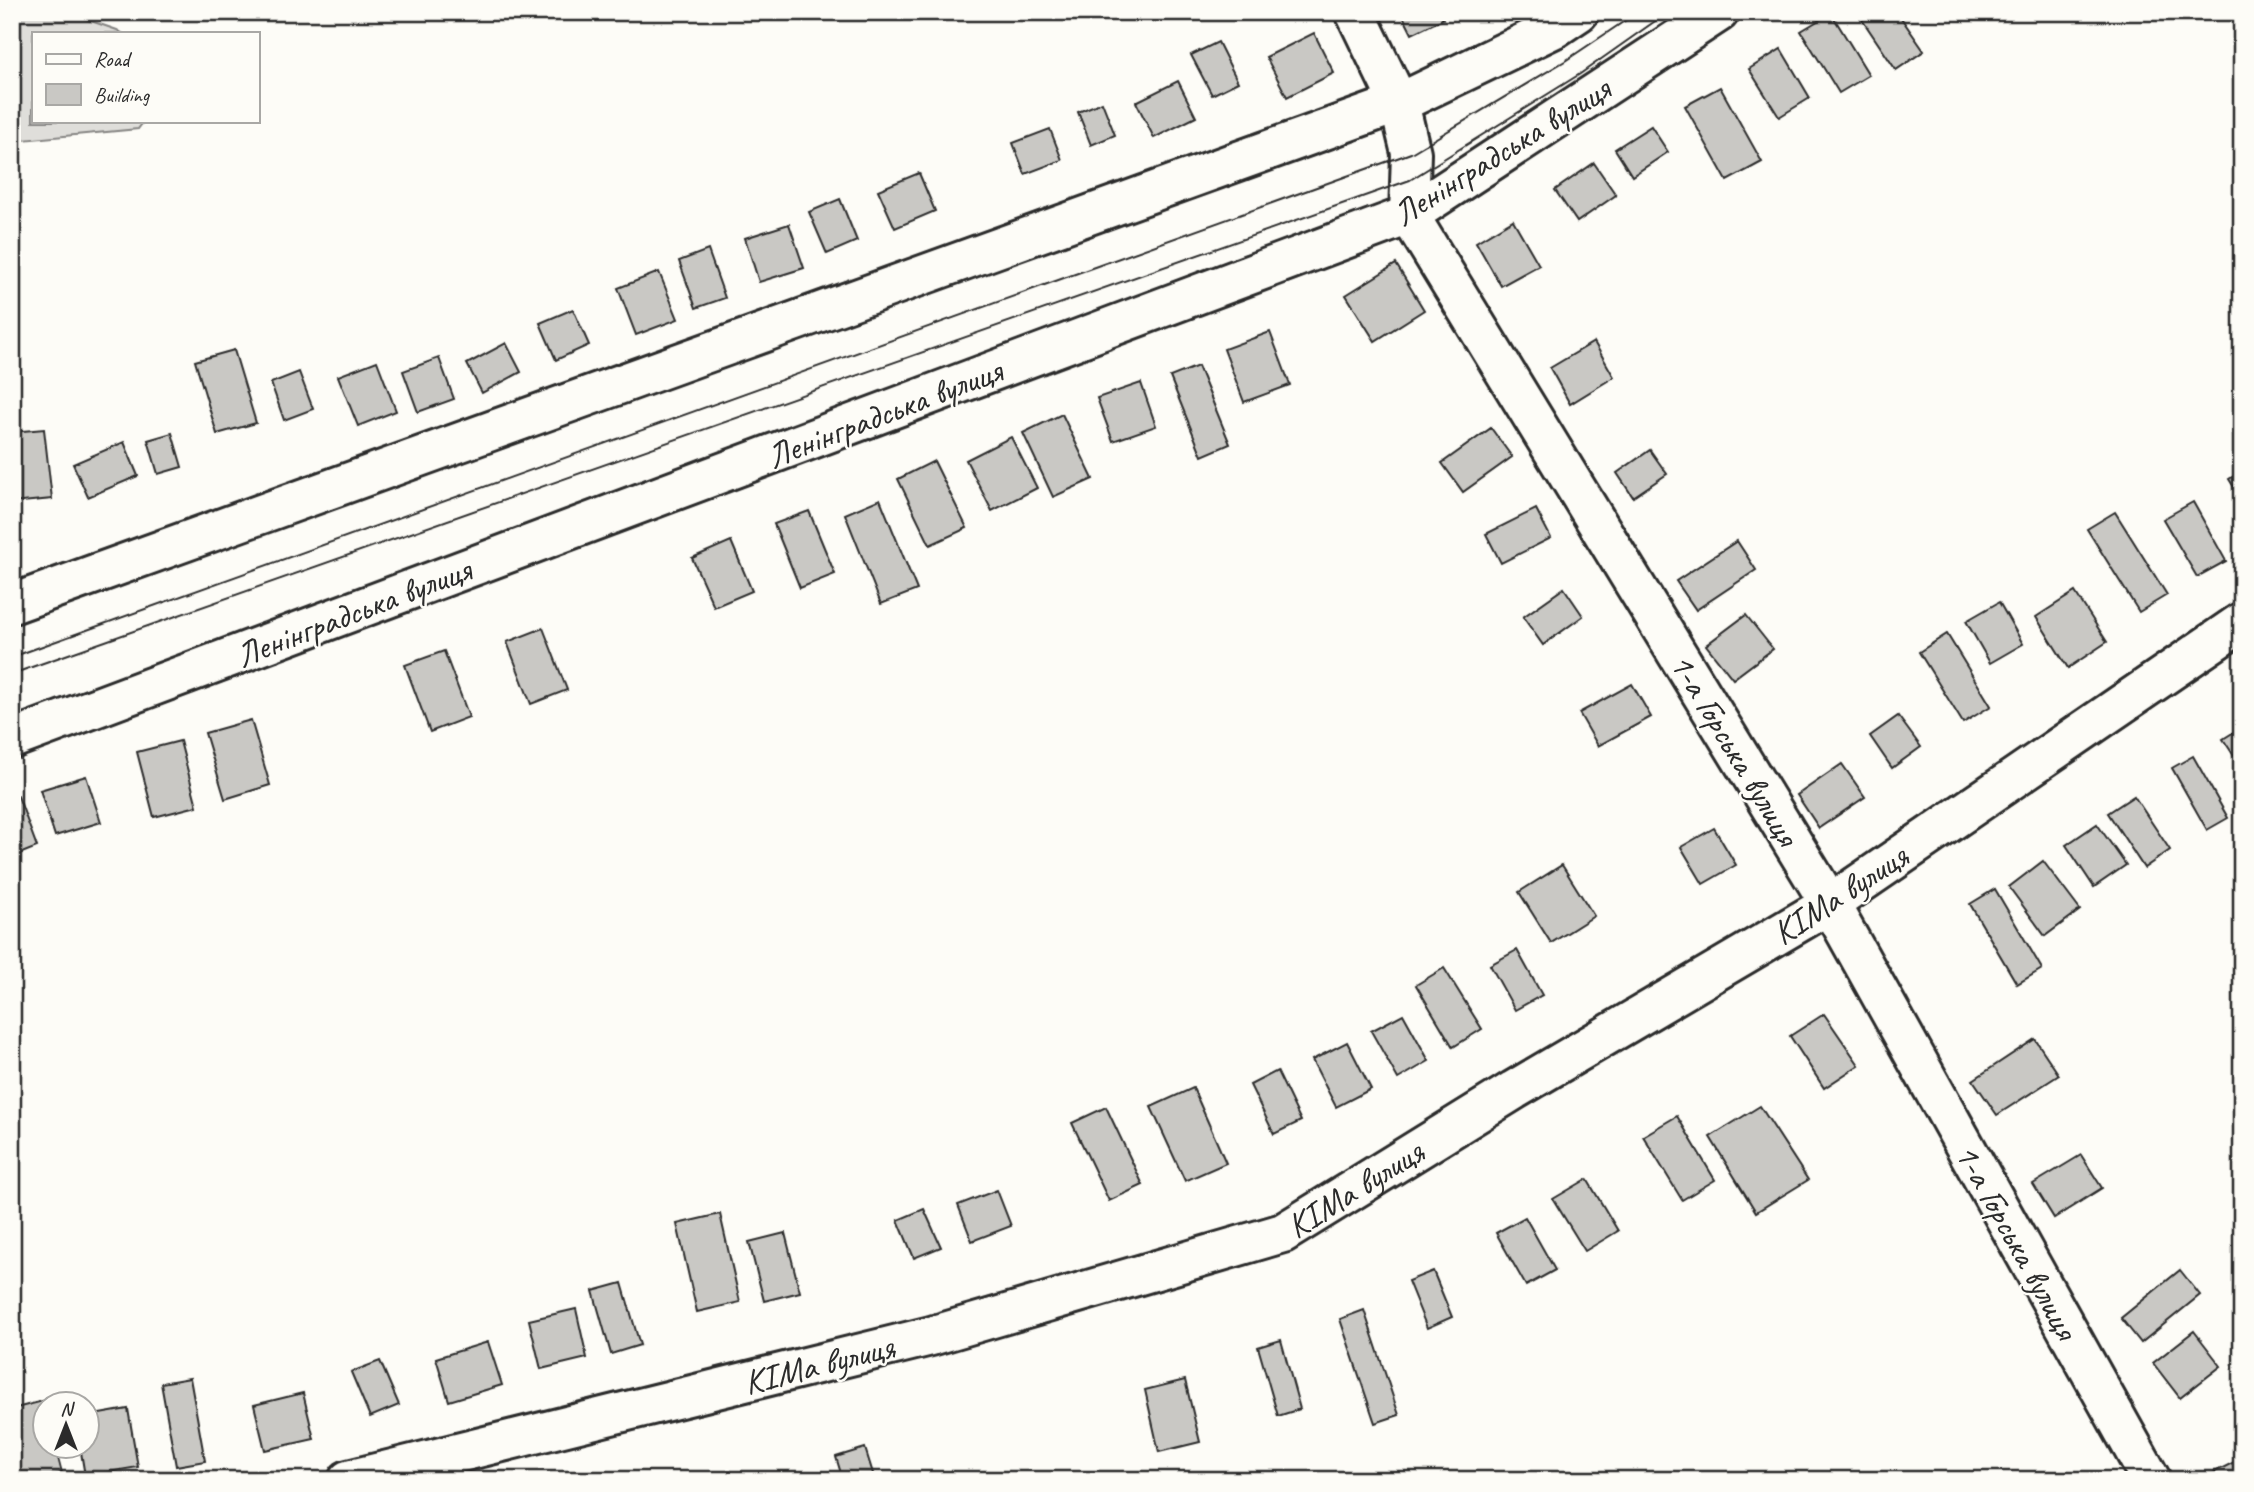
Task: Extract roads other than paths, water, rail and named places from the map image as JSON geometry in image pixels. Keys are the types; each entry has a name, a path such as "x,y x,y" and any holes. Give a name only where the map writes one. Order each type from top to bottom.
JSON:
{"street":[{"path":"1355,12 1399,103 1411,153 1409,215"},
{"path":"12,604 1399,103 1555,28 1579,12"},
{"name":"Ленінградська вулиця","path":"12,739 1409,215 1719,12"},
{"name":"1-а Горська вулиця","path":"1409,215 1830,904 2151,1480"},
{"name":"КІМа вулиця","path":"348,1480 931,1336 1283,1233 1514,1090 1830,904 2242,622"}],"tram line":[{"path":"12,657 1411,153 1565,61 1638,12"},
{"path":"12,674 1410,180 1580,74 1668,12"}]}
